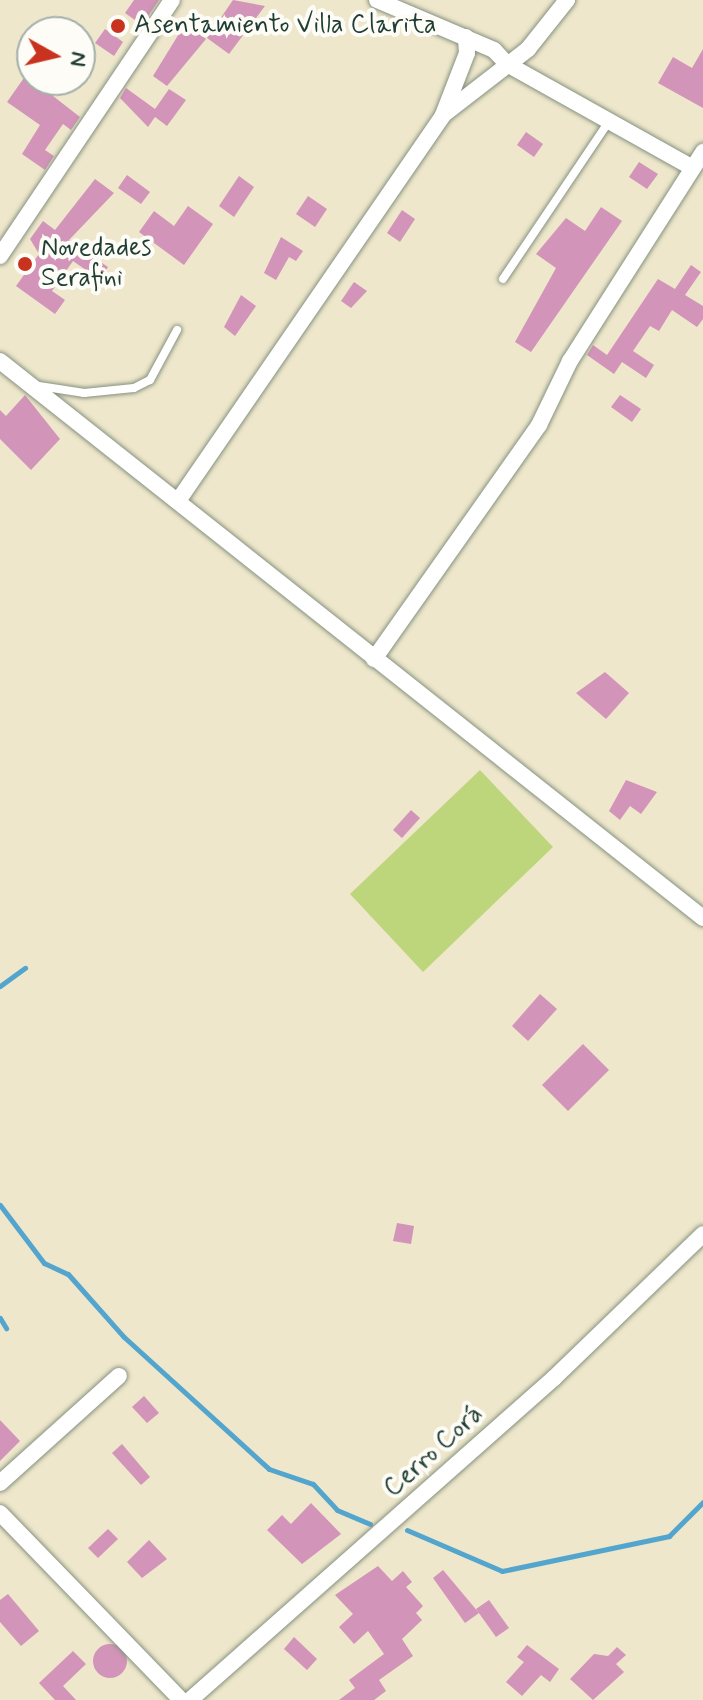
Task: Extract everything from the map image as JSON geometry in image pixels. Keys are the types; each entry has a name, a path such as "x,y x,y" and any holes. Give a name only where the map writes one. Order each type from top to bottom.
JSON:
{"street":[{"path":"0,256 172,0"},
{"path":"377,0 466,37 507,64 693,168"},
{"path":"443,115 548,29 567,0"},
{"path":"178,501 443,115 467,53 466,37"},
{"path":"374,659 539,425 570,361 703,152"},
{"path":"0,361 703,918"},
{"name":"Cerro Corá","path":"190,1700 554,1378 703,1234"},
{"path":"0,1483 119,1376"},
{"path":"0,1513 181,1700"}],"lane":[{"path":"503,279 609,121"},
{"path":"30,384 84,393 134,388 150,380 177,330"}],"green space":[{"path":"480,770 553,847 423,972 350,894"}],"building":[{"path":"134,0 159,0 142,25 125,13"},
{"path":"233,0 265,6 229,54 207,38"},
{"path":"185,24 206,39 167,86 153,76"},
{"path":"105,29 123,42 114,56 96,42"},
{"path":"703,49 703,108 658,83 673,57 692,68"},
{"path":"126,88 155,109 169,89 186,100 167,126 155,117 148,127 120,98"},
{"path":"16,89 16,96 53,96 80,117 71,130 63,124 45,150 54,156 45,170 22,154 40,125 7,102"},
{"path":"526,132 543,144 534,157 517,145"},
{"path":"639,162 658,174 647,189 629,177"},
{"path":"127,175 150,192 141,204 118,188"},
{"path":"239,176 254,187 234,217 219,206"},
{"path":"95,179 114,193 69,240 108,267 99,279 73,261 52,291 65,300 55,314 16,286 39,254 30,239 43,221 55,230"},
{"path":"308,196 327,209 315,227 296,214"},
{"path":"188,206 213,224 184,265 139,232 154,211 174,226"},
{"path":"601,207 622,221 531,352 515,342 556,268 536,254 566,218 585,231"},
{"path":"402,210 415,219 400,242 387,233"},
{"path":"281,237 303,251 296,261 289,257 276,280 264,273"},
{"path":"691,265 701,272 685,295 703,306 703,319 697,327 672,310 659,331 650,326 633,351 654,365 646,378 622,362 614,374 587,355 593,345 607,355 658,279 675,289"},
{"path":"354,282 367,291 351,308 341,301"},
{"path":"241,295 256,306 235,336 224,327"},
{"path":"25,395 60,439 31,470 0,439 0,410 6,416"},
{"path":"620,395 641,409 632,422 611,407"},
{"path":"605,672 629,693 606,719 576,693"},
{"path":"626,780 657,792 641,814 630,806 620,820 609,811"},
{"path":"411,810 420,818 402,838 393,830"},
{"path":"540,994 557,1009 528,1041 512,1026"},
{"path":"583,1044 609,1070 568,1111 542,1085"},
{"path":"397,1223 414,1226 411,1244 393,1241"},
{"path":"144,1396 159,1413 147,1423 132,1407"},
{"path":"0,1420 20,1441 0,1461"},
{"path":"122,1444 150,1477 141,1485 112,1453"},
{"path":"311,1503 341,1534 302,1564 267,1530 282,1515 291,1524"},
{"path":"108,1529 118,1539 98,1558 88,1548"},
{"path":"149,1540 167,1559 142,1578 127,1562"},
{"path":"378,1566 392,1581 403,1571 412,1582 406,1587 423,1606 416,1613 422,1620 402,1639 413,1656 379,1680 386,1691 374,1700 339,1700 355,1688 349,1680 384,1654 368,1631 354,1644 339,1627 353,1614 335,1595"},
{"path":"443,1570 479,1613 465,1623 433,1578"},
{"path":"8,1594 39,1631 21,1646 0,1622 0,1600"},
{"path":"489,1600 509,1628 496,1637 476,1609"},
{"path":"294,1637 317,1659 307,1670 284,1649"},
{"path":"110,1644 122,1649 127,1661 122,1673 110,1678 98,1673 93,1661 98,1649"},
{"path":"527,1645 559,1669 550,1682 541,1675 522,1696 506,1682 524,1662 517,1657"},
{"path":"617,1647 626,1655 616,1664 624,1672 593,1700 570,1679 594,1654 608,1656"},
{"path":"73,1651 86,1664 63,1686 76,1700 55,1700 39,1683"}],"waterway":[{"path":"0,986 25,968"},
{"path":"0,1205 44,1263 68,1274 124,1337 269,1469 313,1484 337,1510 370,1524"},
{"path":"0,1318 6,1328"},
{"path":"407,1530 502,1571 669,1536 703,1502"}],"place":[{"name":"Asentamiento Villa Clarita","path":"118,26"},
{"name":"Novedades Serafini","path":"25,264"}]}
